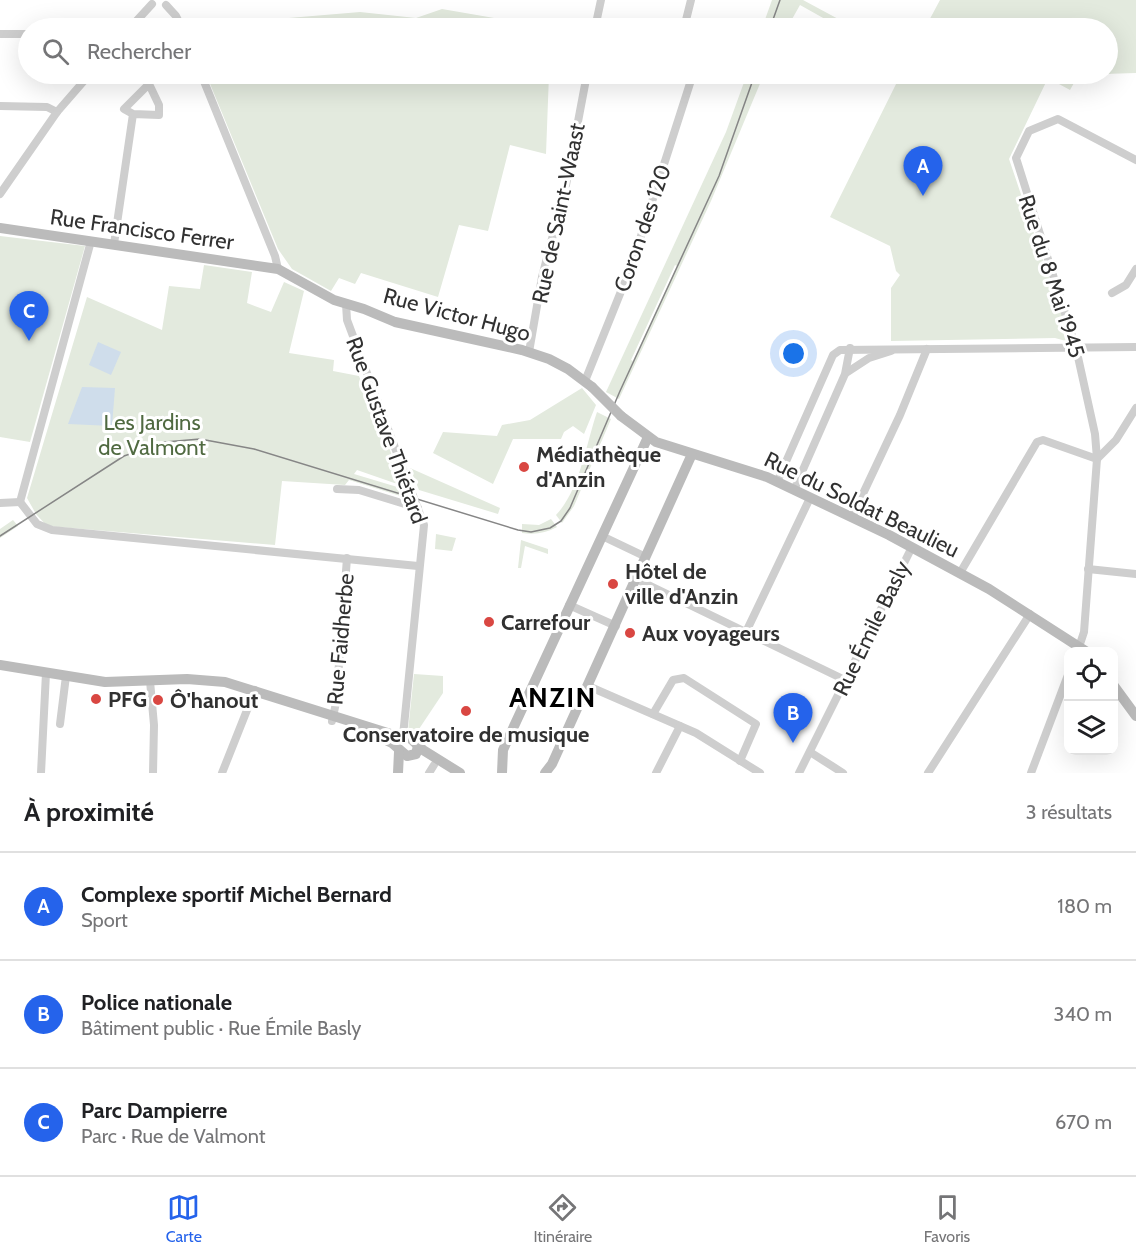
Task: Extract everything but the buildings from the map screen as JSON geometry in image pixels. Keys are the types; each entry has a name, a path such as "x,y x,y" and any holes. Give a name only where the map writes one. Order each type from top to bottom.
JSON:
{"street":[{"path":"597,18 601,0"},
{"path":"686,18 691,0"},
{"path":"138,18 151,2 158,7 168,3 177,18"},
{"path":"0,34 18,34"},
{"path":"0,194 57,112 81,84"},
{"path":"149,84 159,105 159,115 133,114 124,109 149,84"},
{"path":"205,84 273,249 278,269"},
{"name":"Rue de Saint-Waast","path":"529,352 542,277 566,185 585,84"},
{"name":"Coron des 120","path":"589,384 632,264 690,84"},
{"path":"0,106 46,107 57,112"},
{"path":"114,244 133,114"},
{"name":"Rue du 8 Mai 1945","path":"1082,647 1097,459 1095,434 1076,348 1015,161 1029,131 1053,120 1061,120 1136,160"},
{"name":"Rue Francisco Ferrer","path":"0,228 278,269"},
{"path":"0,503 20,502 91,241"},
{"name":"Rue Victor Hugo","path":"278,269 346,304 400,324 529,352 563,365 589,384 621,416"},
{"path":"1112,293 1126,285 1136,269"},
{"name":"Rue Gustave Thiétard","path":"346,304 347,320 424,525 400,742"},
{"path":"777,482 833,355 840,350 850,348 1136,347"},
{"path":"794,490 845,374 850,348"},
{"path":"845,374 869,358 898,349"},
{"path":"852,517 900,415 927,349"},
{"path":"960,573 1036,442 1043,440 1097,459 1116,440 1136,408"},
{"name":"Rue du Soldat Beaulieu","path":"621,416 648,437 777,482 912,547 1030,614 1078,647"},
{"path":"502,773 503,750 648,437"},
{"path":"545,773 552,764 616,626 692,454"},
{"path":"337,489 359,490 418,508"},
{"path":"746,632 810,498"},
{"name":"Rue Faidherbe","path":"20,502 34,521 44,528 57,531 418,566"},
{"path":"602,536 646,557"},
{"name":"Rue Émile Basly","path":"799,773 912,547"},
{"name":"Rue Faidherbe","path":"333,718 347,558"},
{"path":"1088,569 1136,574"},
{"path":"636,579 845,680"},
{"path":"569,605 616,626"},
{"path":"928,773 1030,614"},
{"path":"0,665 46,676"},
{"path":"0,671 65,679 113,689 150,684 204,686 254,693 400,742 431,769 446,773"},
{"path":"41,773 46,676"},
{"path":"653,714 673,680 684,678 756,724 740,761"},
{"path":"60,724 65,679"},
{"path":"150,684 154,725 153,773"},
{"path":"588,686 681,726 760,773"},
{"path":"1031,773 1064,686"},
{"path":"1118,691 1132,704 1136,716"},
{"path":"222,773 254,693"},
{"path":"656,773 681,726"},
{"path":"399,773 414,753 415,740 400,742"},
{"path":"399,773 400,742"},
{"path":"810,752 843,773"},
{"path":"414,753 460,773"}],"green space":[{"path":"772,0 803,0 836,18 823,18 800,5 793,18 766,18"},
{"path":"940,0 1136,0 1136,73 1118,74 1118,18 930,18"},
{"path":"442,9 494,18 416,18"},
{"path":"360,12 416,18 289,18"},
{"path":"210,84 549,84 546,154 510,145 488,231 459,225 438,297 361,273 355,284 339,278 331,291 292,269 278,249"},
{"path":"743,84 760,84 711,201 619,399 606,392 726,132","holes":["675,265 677,266 633,361 631,360"]},
{"path":"896,84 1045,84 1009,159 1069,336 1066,341 1055,338 891,341 891,288 900,275 896,271 890,246 830,217"},
{"path":"1059,84 1073,84 1070,90"},
{"path":"0,236 85,246 30,442 0,437"},
{"name":"Les Jardins de Valmont","path":"204,265 252,272 247,303 271,312 284,282 304,291 289,353 334,360 333,371 359,376 374,417 379,420 403,486 357,470 354,474 404,489 407,498 349,480 345,485 282,481 275,545 47,526 36,514 27,498 87,297 162,330 169,286 200,289"},
{"path":"582,388 596,405 584,434 573,426 564,432 561,439 513,439 493,484 433,453 443,432 497,436 502,425 530,420"},
{"path":"597,412 611,419 574,506 562,523 556,515 577,480"},
{"path":"410,468 500,508 498,514 419,490"},
{"path":"551,519 557,527 540,533 522,533 522,524 539,525"},
{"path":"13,520 18,526 0,538 0,529"},
{"path":"436,534 456,538 452,551 435,549"},
{"path":"521,540 548,549 548,554 525,546 521,568 518,568"},
{"path":"414,674 443,676 443,693 415,735 408,731"}],"water":[{"path":"98,342 121,352 111,375 89,365"},
{"path":"82,387 115,388 112,426 68,424"}],"tram line":[{"path":"774,18 780,0"},
{"path":"0,536 124,456 165,442 200,439 254,449 518,530 531,532 550,528 561,521 570,508 620,391 719,176 751,84"}],"place":[{"name":"Complexe sportif Michel Bernard","path":"923,196"},
{"name":"Parc Dampierre","path":"29,341"},
{"name":"Médiathèque d'Anzin","path":"524,467"},
{"name":"Hôtel de ville d'Anzin","path":"613,584"},
{"name":"Carrefour","path":"489,622"},
{"name":"Aux voyageurs","path":"630,633"},
{"name":"PFG","path":"96,699"},
{"name":"Ô'hanout","path":"158,700"},
{"name":"Conservatoire de musique","path":"466,711"},
{"name":"Police nationale","path":"793,743"}],"district":[{"name":"ANZIN","path":"553,697"}]}
